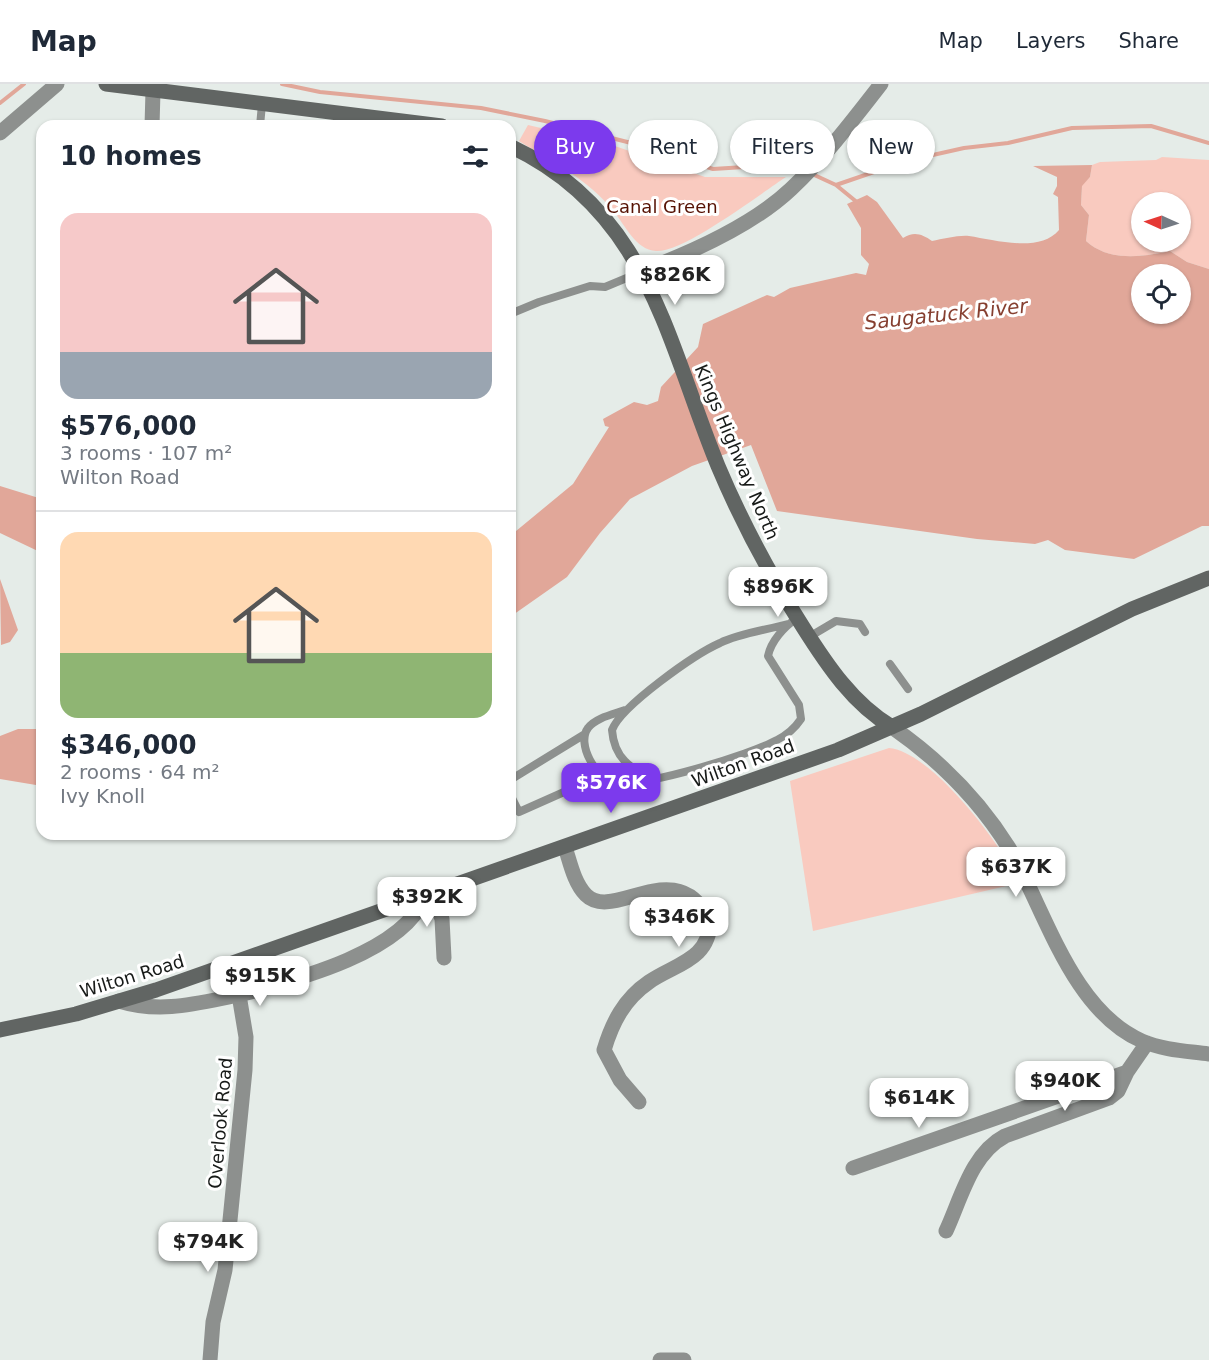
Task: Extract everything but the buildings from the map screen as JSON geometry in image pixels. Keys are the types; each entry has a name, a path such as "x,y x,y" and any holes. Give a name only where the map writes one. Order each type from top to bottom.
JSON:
{"main road":[{"path":"106,84 262,104 353,120"},
{"name":"Kings Highway North","path":"516,149 550,168 590,200 616,230 642,271 718,465 793,621 809,637 860,706 892,727"},
{"name":"Wilton Road","path":"0,1029 119,1001 428,896 838,750 892,727 1132,609 1209,578"}],"street":[{"path":"0,134 57,84"},
{"path":"642,271 686,253 769,206 794,186 881,84"},
{"path":"152,120 153,91"},
{"name":"Kings Highway North","path":"892,727 920,747 979,807 1018,864 1053,939 1078,980 1115,1023 1147,1043 1209,1054"},
{"path":"565,847 581,889 592,900 603,902 660,889 672,890 699,904 710,921 706,942 698,954 688,962 649,982 625,1005 611,1024 604,1050 620,1080 639,1102"},
{"path":"119,1001 141,1008 167,1008 239,995 302,979 363,952 412,918 428,896 442,919 444,958"},
{"name":"Overlook Road","path":"210,1360 213,1322 225,1270 245,1070 246,1037 239,995"},
{"path":"946,1231 977,1163 992,1144 1005,1136 1109,1098 1118,1091 1127,1072 1147,1043"},
{"path":"853,1168 1127,1072"},
{"path":"660,1360 684,1360"}],"lane":[{"path":"261,120 262,104"},
{"path":"516,312 539,302 590,286 605,287 642,271"},
{"path":"793,621 770,647 768,656 799,705 801,715 797,725 774,742 654,778 624,784 611,782 600,776 583,743 589,725 625,711 696,657 722,642 793,621"},
{"path":"809,637 836,621 860,624 865,632"},
{"path":"890,664 908,688"},
{"path":"625,711 612,730 615,748 629,767 654,778"},
{"path":"516,776 585,734"},
{"path":"516,806 519,812 600,776"}],"green space":[{"name":"Canal Green","path":"528,125 534,126 534,150 519,141"},
{"name":"Canal Green","path":"616,146 628,151 628,174 786,177 702,233 684,243 656,251 649,250 637,242 614,212 573,174 616,174"},
{"path":"1162,157 1209,160 1209,269 1187,262 1172,252 1191,252 1191,192 1131,192 1131,252 1164,252 1137,256 1115,255 1095,248 1086,241 1089,215 1081,205 1082,185 1090,177 1092,165 1100,162 1156,160"},
{"path":"889,748 906,753 945,782 998,846 1019,883 813,931 790,781"}],"water":[{"name":"Saugatuck River","path":"1092,165 1090,177 1082,186 1081,205 1089,215 1086,241 1095,248 1126,256 1172,252 1187,262 1209,269 1209,526 1202,526 1134,559 1065,550 1048,540 1035,544 977,539 777,511 751,445 692,466 630,499 600,533 567,577 516,613 516,531 573,484 609,427 605,426 603,419 634,402 647,405 658,401 661,387 698,347 703,324 767,295 774,297 790,288 856,273 866,275 869,264 861,255 861,228 847,204 867,195 877,202 903,238 918,234 932,241 969,236 1004,242 1029,243 1051,237 1059,230 1058,197 1053,194 1057,186 1057,177 1033,166"},
{"path":"0,486 36,497 36,550 0,533"},
{"path":"0,579 18,630 10,642 1,645"},
{"path":"18,729 36,729 36,785 0,779 0,736"}],"waterway":[{"path":"0,103 24,84"},
{"path":"282,84 320,92 481,108 545,121 639,145 713,169 730,168"},
{"path":"812,174 836,185 906,161 964,148 1008,143 1072,128 1151,126 1209,143"},
{"path":"836,185 858,203"}]}
